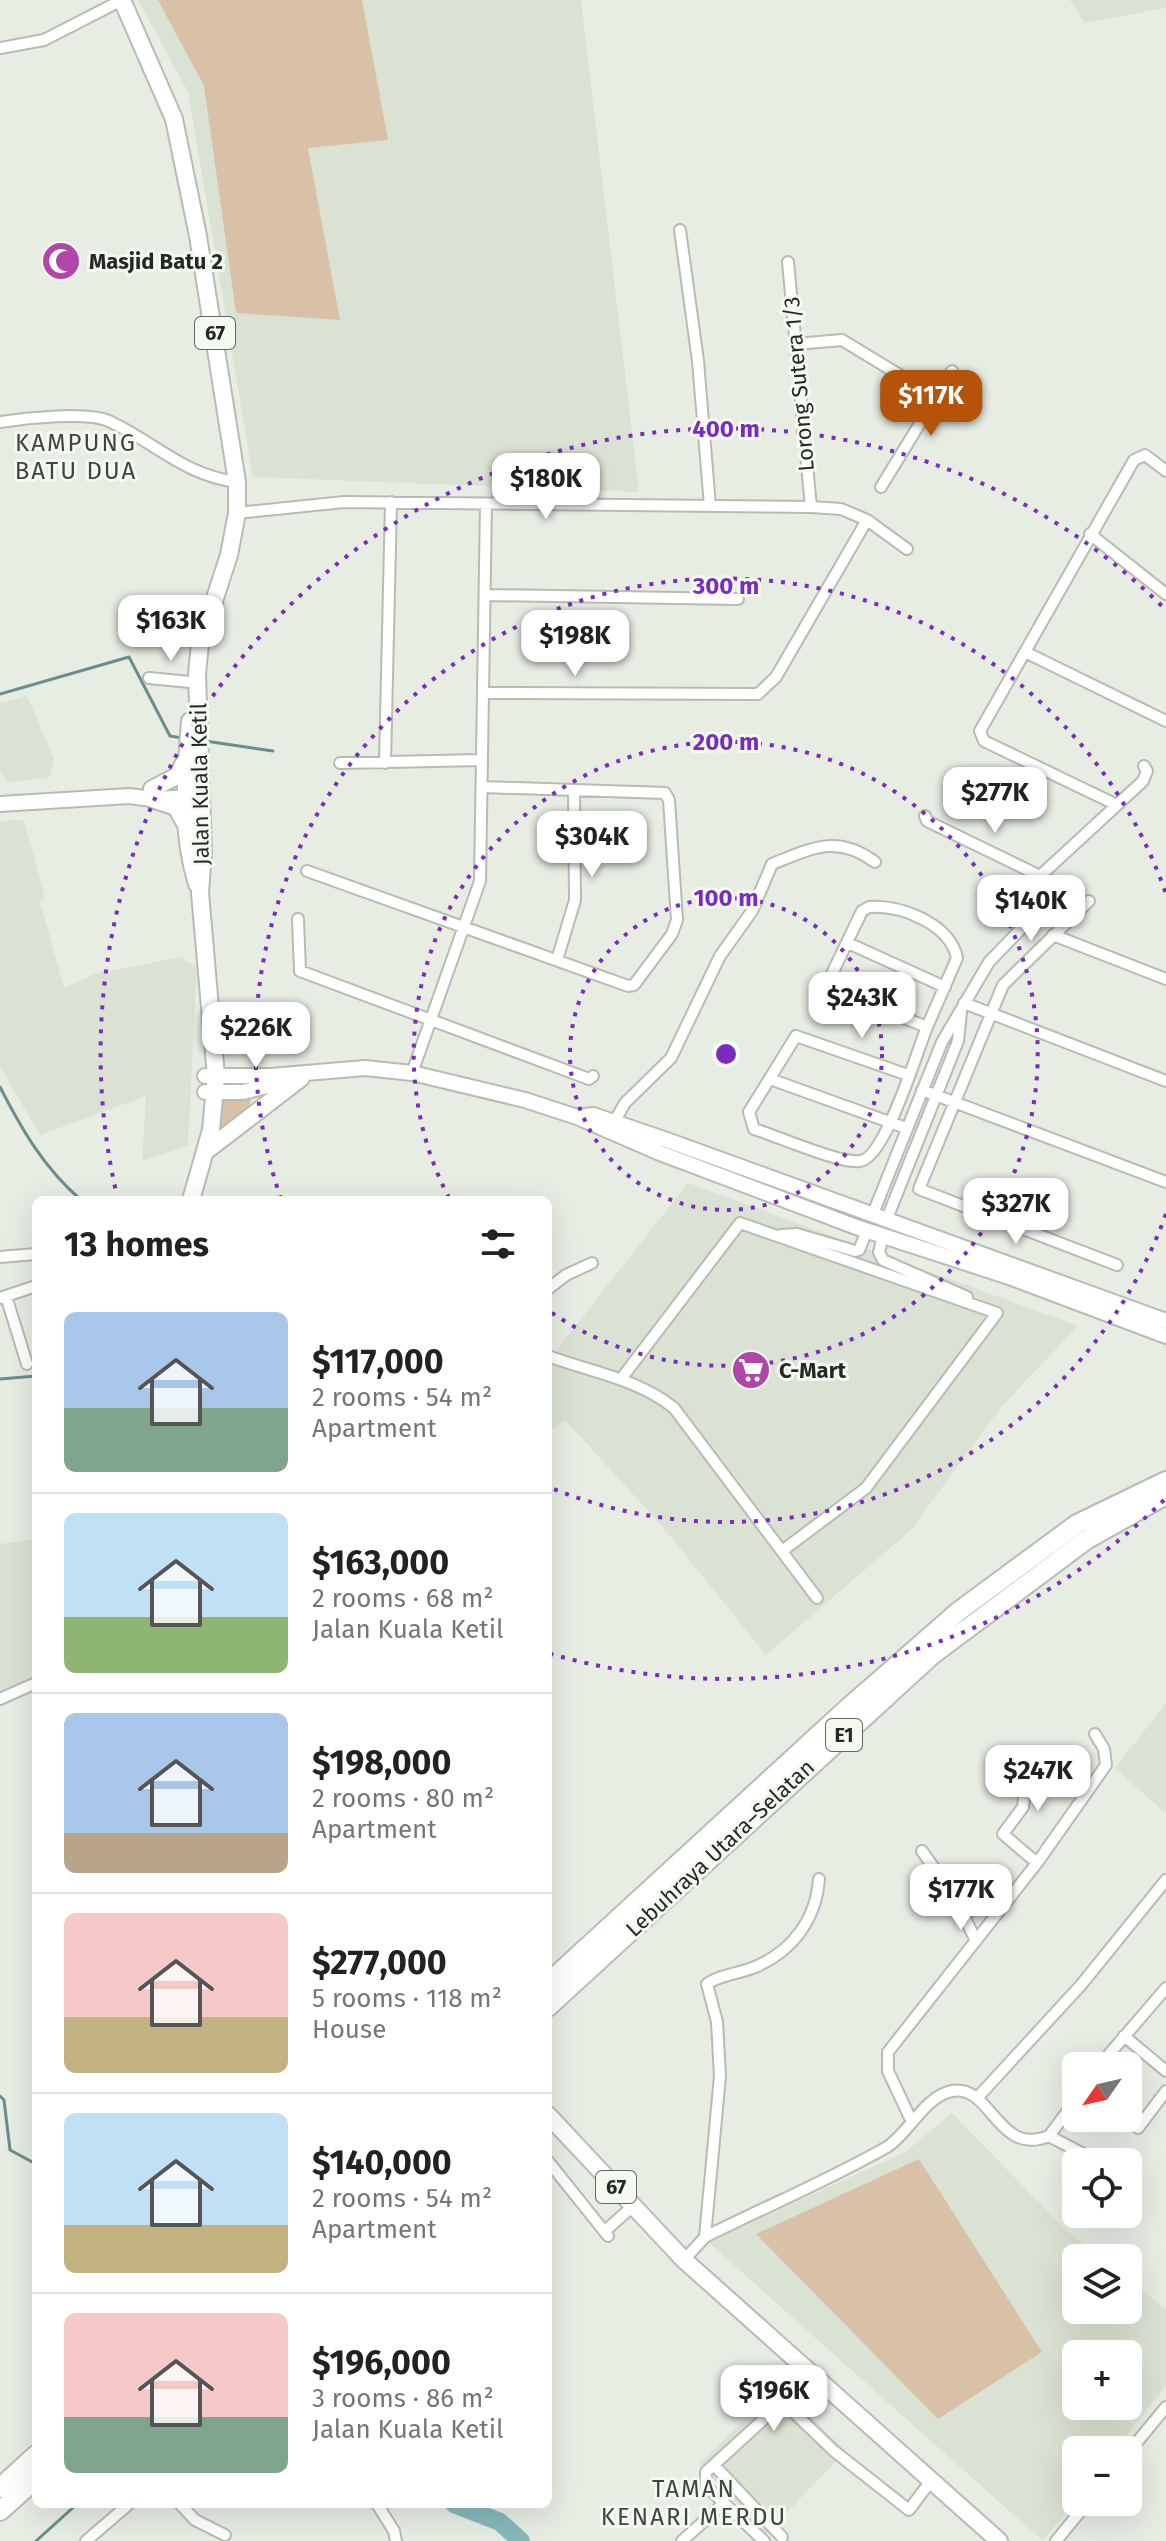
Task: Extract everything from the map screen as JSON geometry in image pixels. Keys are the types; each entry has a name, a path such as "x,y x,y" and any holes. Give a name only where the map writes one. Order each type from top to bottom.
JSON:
{"highway":[{"name":"Lebuhraya Utara–Selatan","path":"552,1979 850,1706 959,1611 1077,1524 1166,1481"},
{"name":"Lebuhraya Utara–Selatan","path":"552,2003 932,1655 1086,1540 1166,1495"},
{"path":"0,2488 32,2459"},
{"path":"0,2511 32,2483"}],"main road":[{"name":"Jalan Kuala Ketil","path":"122,0 162,83 177,131 198,236 237,482 237,513 229,555 200,644 194,678 193,792 203,852 200,893 211,1008 206,1151 192,1196"},
{"path":"152,794 177,776 191,751"},
{"name":"Jalan Kuala Ketil","path":"193,792 186,825 187,852 200,893"},
{"path":"0,804 193,792"},
{"path":"152,794 176,807 186,825"},
{"path":"210,1084 365,1068 412,1073 577,1117 672,1157 1166,1321"},
{"path":"210,1084 272,1087 323,1071"},
{"path":"206,1151 301,1078"},
{"name":"Jalan Kuala Ketil","path":"199,1169 210,1084"},
{"path":"577,1117 593,1115 614,1122 1166,1336"},
{"name":"67","path":"552,2119 684,2260 999,2541"}],"street":[{"path":"0,48 44,40 122,0"},
{"path":"680,230 698,361 710,506"},
{"name":"Lorong Sutera 1/3","path":"788,262 811,507"},
{"path":"796,344 842,340 936,397"},
{"path":"881,487 952,371"},
{"path":"0,422 92,417 109,420 195,473 237,482"},
{"path":"1117,805 984,741 981,736 1090,534 1134,460 1145,455 1166,471"},
{"path":"237,513 344,502 811,507 841,509 867,520 907,549"},
{"path":"385,763 391,502"},
{"path":"412,1073 480,881 486,504"},
{"path":"484,693 746,697 758,694 776,677 867,520"},
{"path":"1090,534 1166,594"},
{"path":"485,595 738,599"},
{"path":"1025,652 1166,721"},
{"path":"149,678 194,678"},
{"path":"340,763 482,760"},
{"path":"1040,876 1143,781 1147,771 1144,766"},
{"path":"307,871 628,986 634,985 672,934 677,920 669,800 665,793 483,787"},
{"path":"557,960 575,900 574,790"},
{"path":"925,816 927,821 1040,876 1049,888 1048,901 989,962 942,1042 906,1128 877,1226 879,1252 883,1260 964,1295 975,1305"},
{"path":"614,1122 625,1103 671,1058 720,956 752,911 772,864 812,848 832,846 859,851 875,862"},
{"path":"1089,901 1003,985 919,1189 1117,1265"},
{"path":"908,1075 798,1035 749,1112 754,1129 844,1160 862,1162 871,1158 890,1123 957,958 945,933 930,923 899,911 869,907 862,911 829,977 830,989 927,1027"},
{"path":"298,919 300,971 589,1079 593,1076"},
{"path":"1053,935 1166,979"},
{"path":"848,943 945,987"},
{"path":"963,1008 991,1015 1166,1081"},
{"path":"775,1236 797,1234 859,1250 877,1226 936,1095 958,1041 963,1008"},
{"path":"770,1079 906,1128"},
{"path":"922,1090 1165,1178"},
{"path":"621,1379 740,1223 997,1313 871,1482 782,1551"},
{"path":"0,1257 32,1254"},
{"path":"552,1286 566,1275 592,1263"},
{"path":"27,1364 3,1297 32,1287"},
{"path":"552,1357 657,1394 690,1425 817,1598"},
{"path":"0,1699 32,1685"},
{"path":"912,2122 888,2071 886,2056 1037,1863 1106,1765 1104,1749 1095,1734"},
{"path":"1025,1787 1023,1807 1003,1834 1037,1863"},
{"path":"922,1851 956,1899 976,1941"},
{"path":"705,2237 720,2076 717,2022 707,1984 753,1968 792,1940 809,1923 817,1904 819,1879"},
{"path":"978,2097 1081,1985 1166,1880"},
{"path":"1111,2052 1166,1988"},
{"path":"1124,2036 1166,2071"},
{"path":"684,2260 705,2237 887,2147 934,2101 951,2091 978,2097 995,2121 1016,2136 1030,2140 1049,2136 1072,2148"},
{"path":"1142,2123 1166,2091"},
{"path":"1049,2136 1062,2119"},
{"path":"552,2166 606,2234 633,2206"},
{"path":"764,2541 722,2505 704,2479 714,2465 811,2376"},
{"path":"783,2402 834,2451 909,2510 930,2482"},
{"path":"1142,2436 1166,2407"},
{"path":"714,2465 782,2537"},
{"path":"682,2541 722,2505"},
{"path":"86,2541 124,2508"},
{"path":"184,2508 195,2520 225,2535"},
{"path":"380,2508 394,2531 396,2541"},
{"path":"1056,2541 1077,2516"}],"shaded area":[{"path":"138,0 581,0 639,492 253,477 188,92"},
{"path":"158,0 362,0 388,140 308,148 340,320 236,313 204,86"},
{"path":"1070,0 1166,0 1166,8 1084,23"},
{"path":"27,696 54,759 49,778 7,782 0,772 0,703"},
{"path":"24,820 45,898 40,902 64,988 95,974 180,957 197,967 188,1146 142,1161 146,1096 40,1135 0,1067 0,821"},
{"path":"242,1097 251,1100 249,1108 216,1139 222,1100"},
{"path":"688,1183 1078,1326 1001,1407 911,1530 766,1655 661,1525 565,1420 552,1430 552,1356"},
{"path":"32,1540 32,1681 0,1693 0,1544"},
{"path":"1166,1703 1166,1814 1115,1768"},
{"path":"952,2113 1062,2228 1084,2244 1062,2244 1062,2324 1142,2324 1142,2290 1166,2309 1166,2386 1142,2416 1142,2340 1062,2340 1062,2420 1139,2420 1126,2436 1062,2436 1063,2516 1043,2541 708,2242 905,2152"},
{"path":"919,2159 1042,2352 938,2419 756,2234"},
{"path":"779,2386 846,2451 766,2534 699,2464"}],"waterway":[{"path":"0,694 129,657 170,736 182,738"},
{"path":"205,741 273,751"},
{"path":"0,1087 35,1148 77,1196"},
{"path":"0,1379 32,1376"},
{"path":"0,2096 4,2100 10,2150 32,2162"},
{"path":"36,2541 73,2508"},
{"path":"464,2508 500,2522 521,2541"}],"place":[{"name":"Masjid Batu 2","path":"61,261"},
{"name":"C-Mart","path":"751,1370"}],"district":[{"name":"KAMPUNG BATU DUA","path":"76,457"},
{"name":"TAMAN KENARI MERDU","path":"694,2503"}]}
